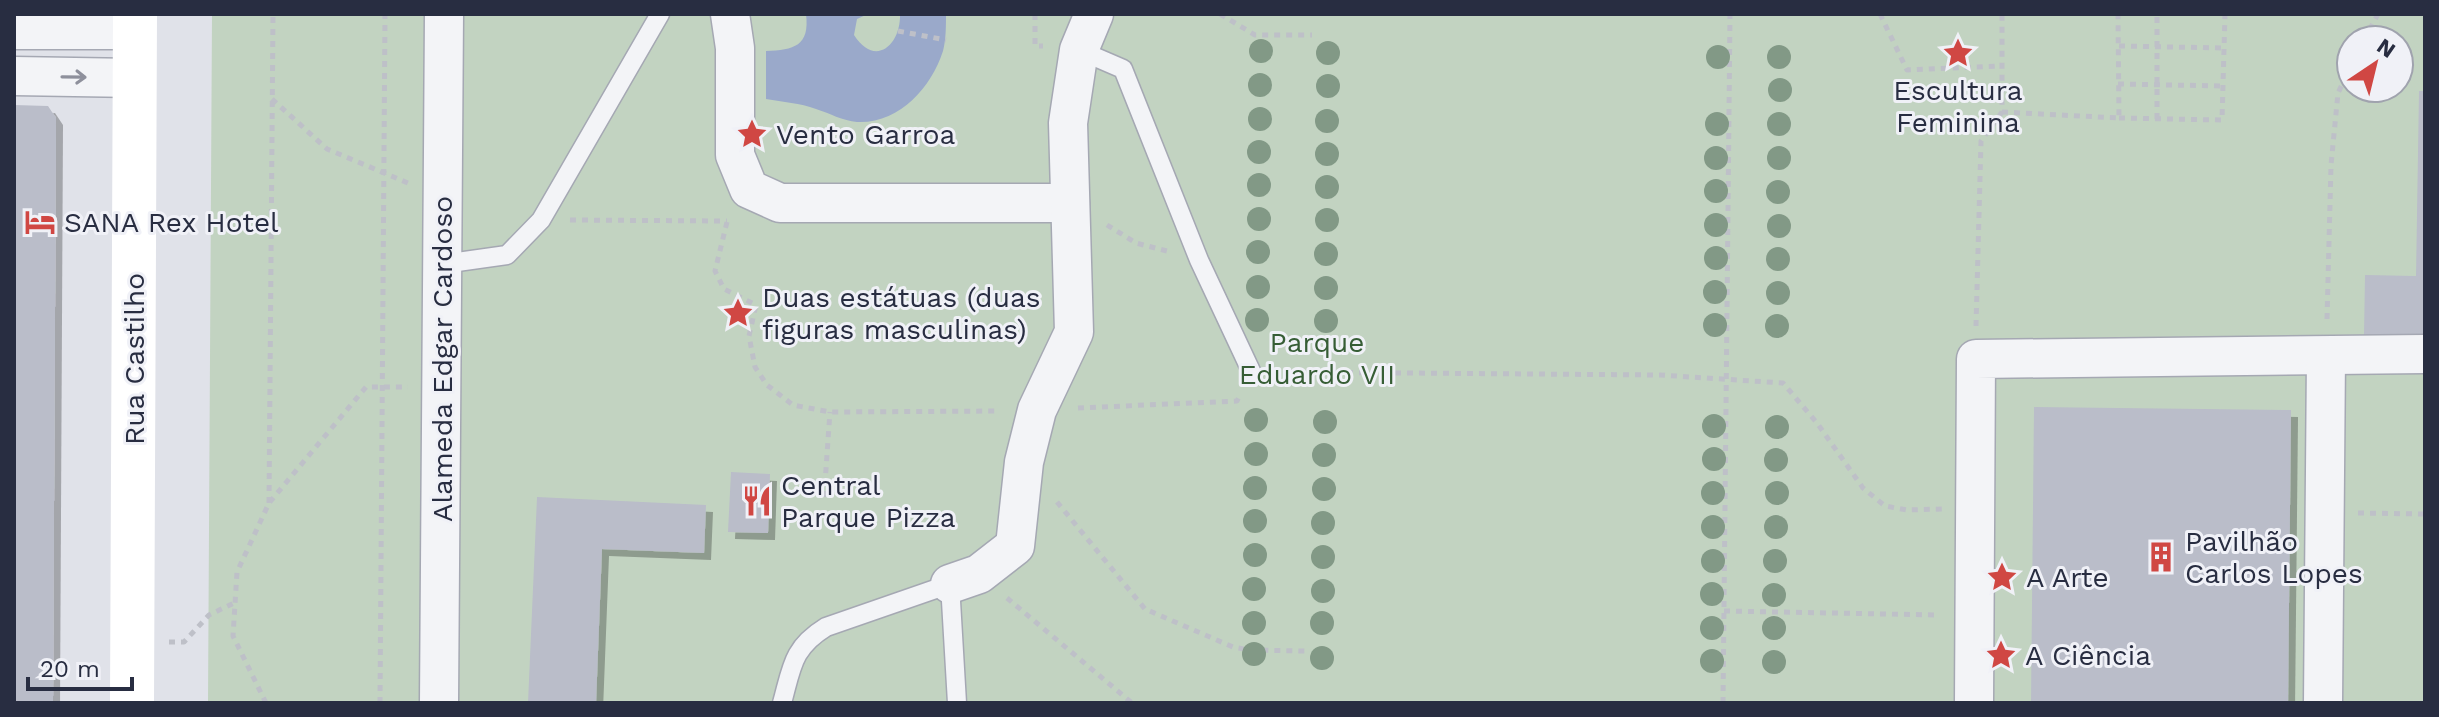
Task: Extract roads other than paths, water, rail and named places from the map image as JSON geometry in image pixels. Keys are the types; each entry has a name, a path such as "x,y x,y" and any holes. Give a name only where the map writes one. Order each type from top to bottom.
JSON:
{"street":[{"name":"Alameda Edgar Cardoso","path":"439,703 444,14"},
{"path":"730,14 735,48 735,155 749,189 780,203 1070,203"},
{"path":"964,579 1015,546 1024,462 1037,410 1074,332 1068,123 1079,50 1094,14"},
{"path":"14,30 135,22"},
{"name":"Rua Castilho","path":"128,699 132,642 135,22"},
{"path":"14,76 135,78"},
{"path":"1974,703 1976,359 2425,354"},
{"path":"2323,703 2326,356"}],"lane":[{"path":"443,264 507,255 541,220 660,14"},
{"path":"1079,50 1123,69 1199,260 1251,371"},
{"path":"782,703 794,657 808,638 826,627 964,579 957,703"}],"water":[{"path":"806,14 868,14 857,19 854,35 862,45 878,51 891,43 896,35 900,14 946,14 943,51 930,78 911,101 900,110 872,121 841,119 804,105 766,99 766,51 798,44 805,33"}],"place":[{"name":"Escultura Feminina","path":"1958,53"},
{"name":"Vento Garroa","path":"752,134"},
{"name":"SANA Rex Hotel","path":"40,222"},
{"name":"Duas estátuas (duas figuras masculinas)","path":"738,313"},
{"name":"Central Parque Pizza","path":"757,501"},
{"name":"Pavilhão Carlos Lopes","path":"2161,557"},
{"name":"A Arte","path":"2002,577"},
{"name":"A Ciência","path":"2001,655"}],"park label":[{"name":"Parque Eduardo VII","path":"1317,358"}]}
